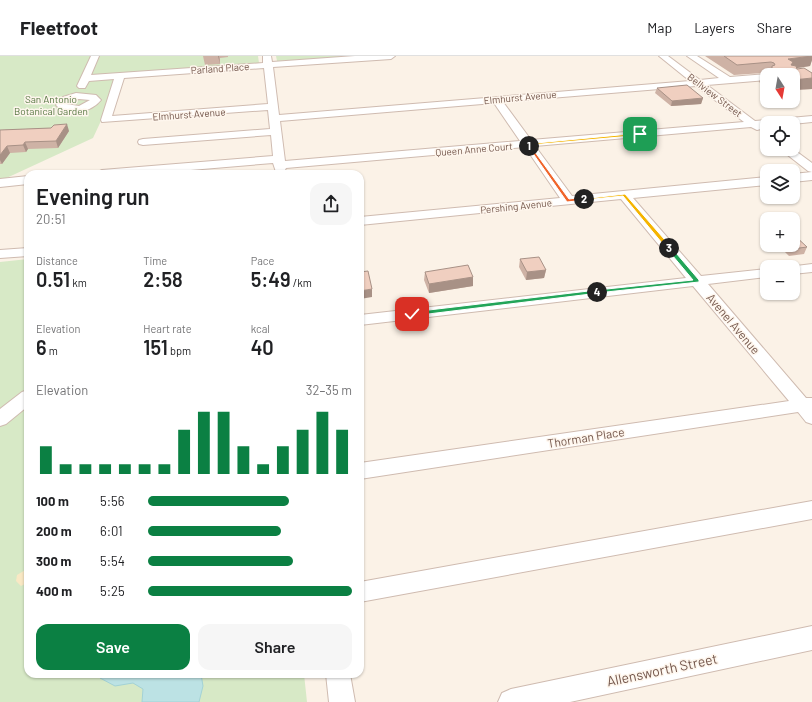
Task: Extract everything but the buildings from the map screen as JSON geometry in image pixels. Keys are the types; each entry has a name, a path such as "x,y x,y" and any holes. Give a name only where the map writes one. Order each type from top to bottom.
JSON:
{"street":[{"path":"79,96 95,56"},
{"name":"Parland Place","path":"86,78 267,60 391,56"},
{"name":"Bellview Street","path":"663,56 760,129"},
{"path":"691,56 728,80"},
{"path":"267,60 279,166"},
{"name":"Elmhurst Avenue","path":"120,75 106,120 272,107"},
{"path":"94,97 79,96 64,100 61,105 70,108 87,106 95,103 96,98 94,97 103,76"},
{"name":"Elmhurst Avenue","path":"274,118 760,78"},
{"path":"496,99 568,200"},
{"name":"Queen Anne Court","path":"190,170 279,166 812,119"},
{"path":"143,142 275,132"},
{"path":"795,156 812,169"},
{"path":"800,177 812,176"},
{"path":"0,183 24,180"},
{"name":"Pershing Avenue","path":"364,221 760,182"},
{"name":"Avenel Avenue","path":"624,195 808,409"},
{"path":"0,254 24,252"},
{"path":"800,269 812,268"},
{"path":"364,320 760,274"},
{"path":"0,419 24,399"},
{"name":"Thorman Place","path":"364,471 808,409"},
{"path":"364,591 812,510"},
{"name":"Allensworth Street","path":"511,702 812,638"},
{"path":"339,678 342,702"}],"green space":[{"name":"San Antonio Botanical Garden","path":"0,56 258,56 259,63 117,73 100,123 93,138 0,181"},
{"path":"276,56 355,56 277,61"},
{"path":"24,259 24,678 304,678 307,702 0,702 0,262"}],"sand":[{"path":"24,571 24,584 21,586 16,581 17,575"}],"water":[{"path":"100,678 202,678 203,686 199,702 142,702 143,689 133,683 115,686"}],"route":[{"path":"412,314 697,281 624,195 568,200 528,144 640,134"}]}
